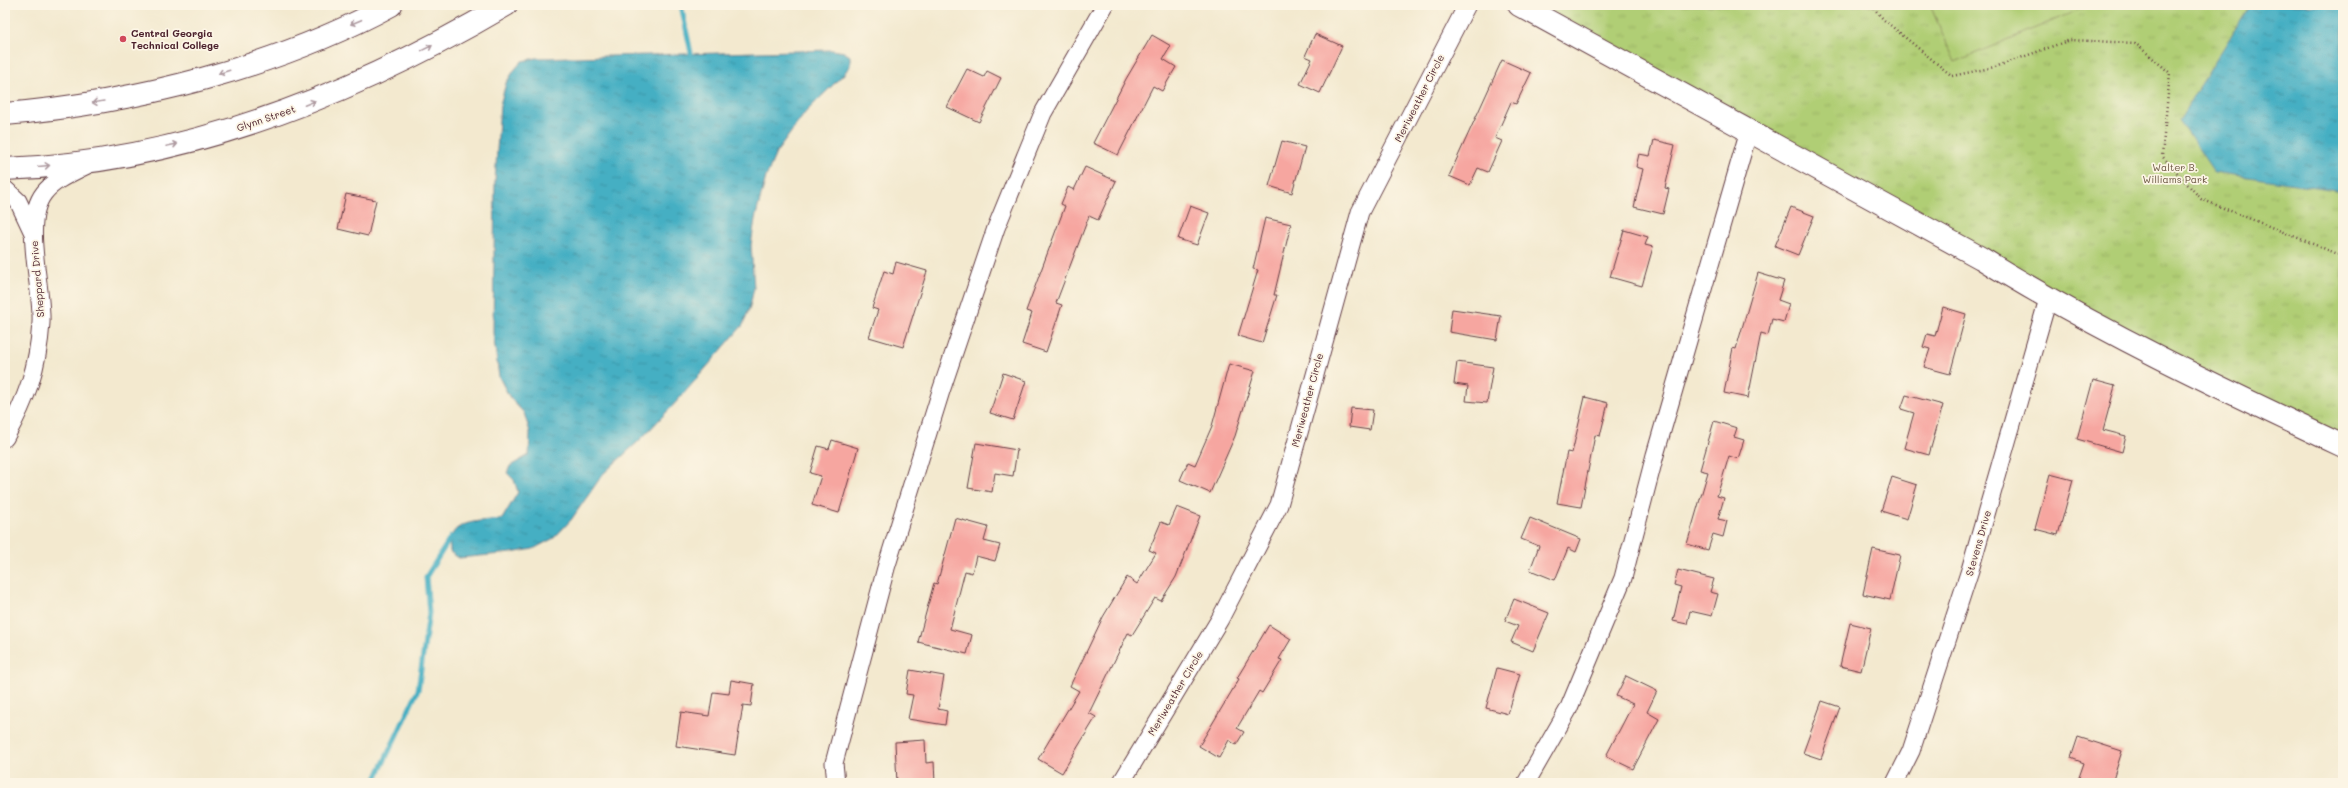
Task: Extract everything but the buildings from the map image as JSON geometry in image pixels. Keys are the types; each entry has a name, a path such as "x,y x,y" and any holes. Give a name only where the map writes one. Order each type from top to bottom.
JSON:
{"main road":[{"path":"5,114 100,102 222,73 262,60 319,38 370,17 391,5"},
{"name":"Glynn Street","path":"5,169 95,160 139,153 218,134 308,104 349,86 461,32 506,5"},
{"path":"1519,5 1981,258 2048,299 2235,396 2343,446"}],"street":[{"path":"836,783 834,763 886,568 941,390 991,243 1043,113 1106,5"},
{"name":"Meriweather Circle","path":"1121,783 1220,619 1279,505 1360,212 1467,5"},
{"path":"1526,783 1568,710 1622,578 1655,455 1749,130"},
{"name":"Sheppard Drive","path":"5,438 27,397 37,358 41,321 33,232 36,212 43,194 58,180 95,160"},
{"name":"Sheppard Drive","path":"5,189 18,201 33,232"},
{"name":"Stevens Drive","path":"1895,783 1911,752 1970,570 2048,299"}],"path":[{"path":"1871,5 1884,20 1952,76 1995,67 2070,40 2135,43 2170,73 2162,156 2201,199 2343,256"}],"green space":[{"name":"Walter B. Williams Park","path":"1538,5 2343,5 2343,435 2157,355"},
{"path":"1930,5 2090,5 1955,62"}],"water":[{"path":"2250,5 2343,5 2343,191 2214,172 2179,120"},
{"path":"832,50 844,52 850,56 850,66 805,113 776,153 766,177 755,219 751,245 754,288 750,306 743,325 680,398 641,439 603,474 571,520 554,538 533,549 511,553 459,558 450,552 450,539 454,531 459,527 473,522 502,519 518,492 514,480 507,473 510,466 529,455 530,432 524,413 510,398 499,377 493,333 495,181 500,105 506,83 515,69 522,61 536,58"}],"waterway":[{"path":"681,5 691,53"},
{"path":"374,783 418,690 429,613 426,577 451,537"}],"place":[{"name":"Central Georgia Technical College","path":"123,39"}]}
